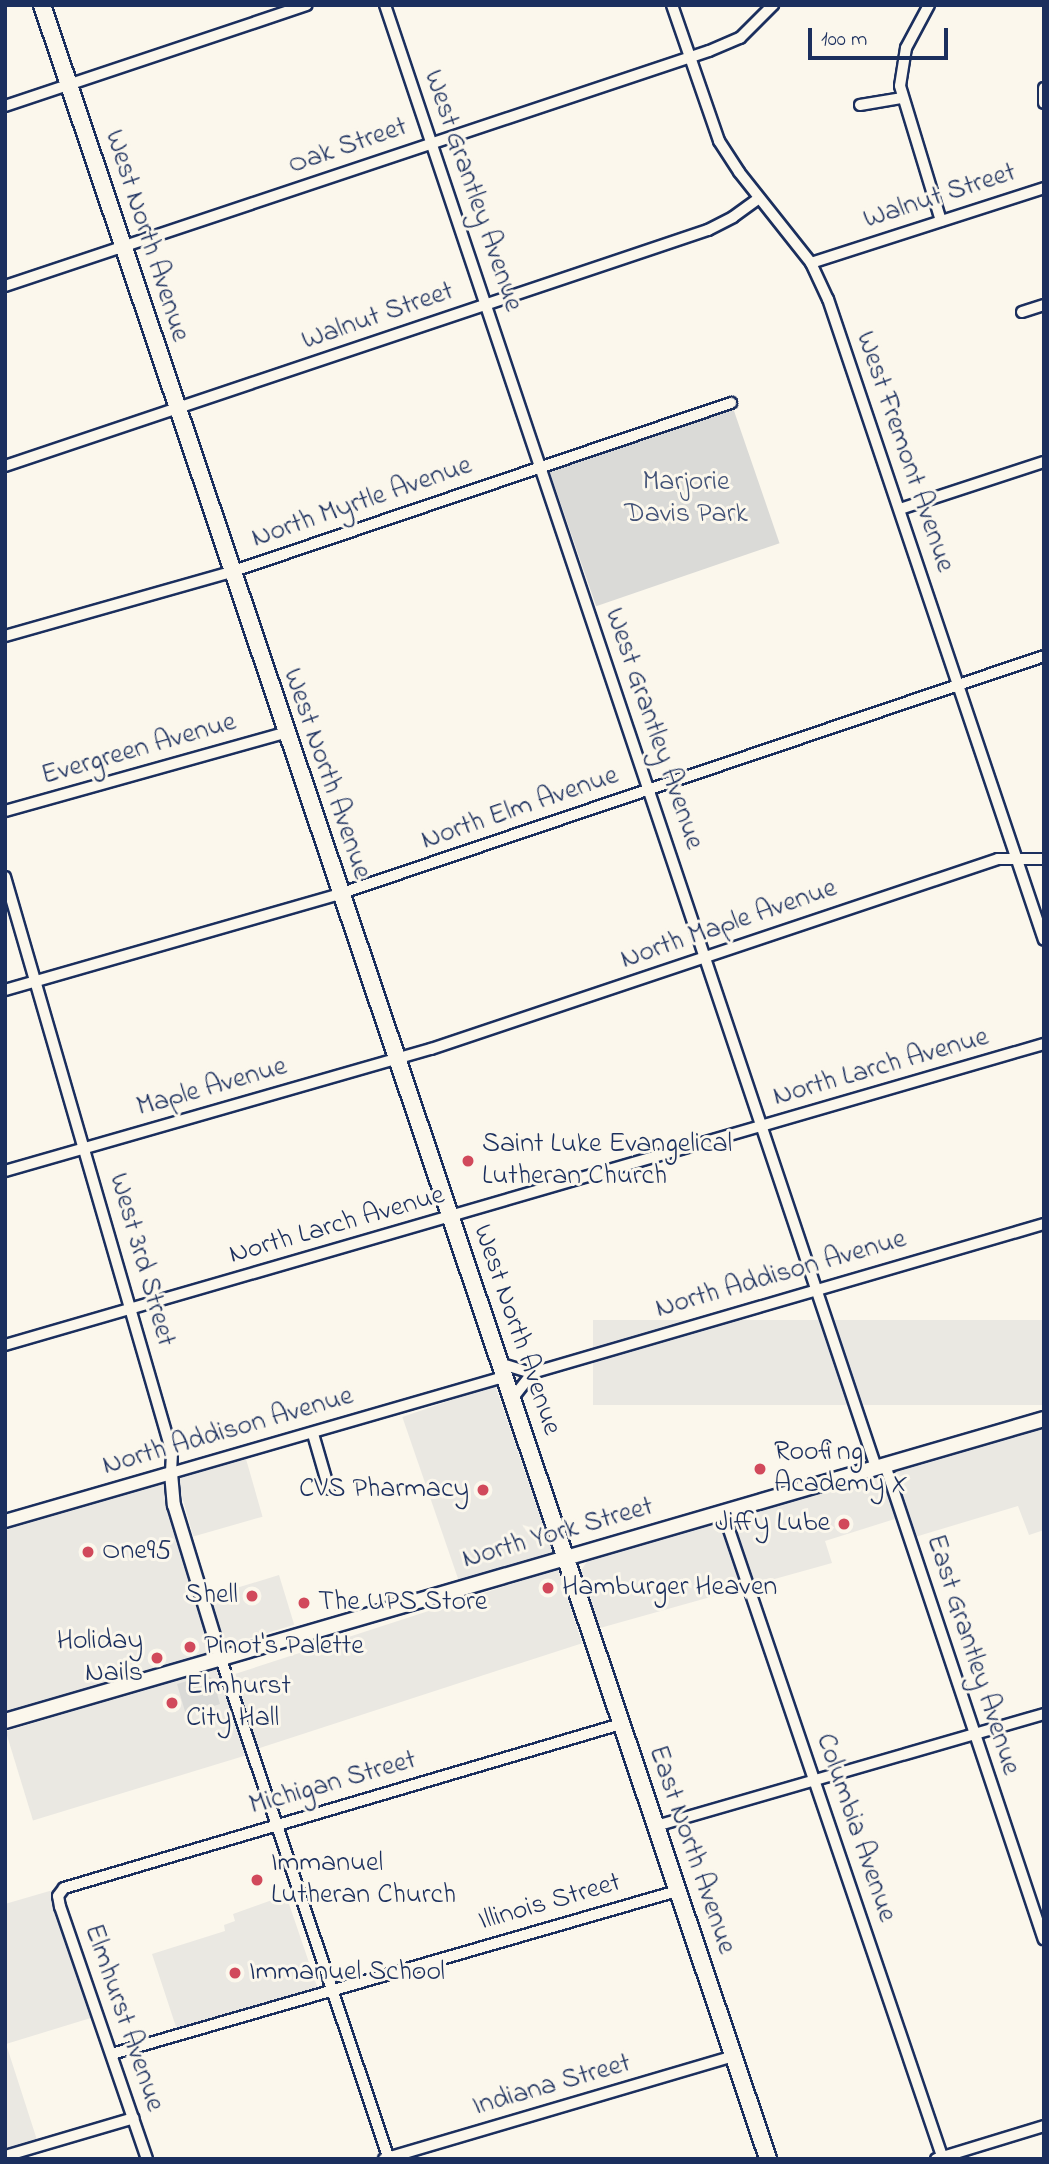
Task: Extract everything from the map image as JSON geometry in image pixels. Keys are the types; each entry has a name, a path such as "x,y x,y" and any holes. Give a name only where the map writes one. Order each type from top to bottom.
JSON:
{"main road":[{"name":"West North Avenue","path":"41,5 284,733 566,1558"},
{"name":"North York Street","path":"5,1721 1044,1419"},
{"name":"East North Avenue","path":"566,1558 768,2159"}],"street":[{"path":"5,106 307,5"},
{"name":"West Grantley Avenue","path":"385,5 818,1291 881,1466"},
{"name":"West Fremont Avenue","path":"672,5 719,141 759,198 811,263 828,299 1044,940"},
{"name":"Oak Street","path":"5,286 740,38 773,5"},
{"path":"929,5 906,48 901,73 902,98 941,221"},
{"path":"1044,88 1044,103"},
{"path":"860,105 902,98"},
{"name":"Walnut Street","path":"811,263 1044,188"},
{"name":"Walnut Street","path":"5,466 716,227 759,198"},
{"path":"1022,312 1044,305"},
{"name":"North Myrtle Avenue","path":"5,636 230,572 731,404"},
{"path":"900,509 1044,462"},
{"name":"North Elm Avenue","path":"5,990 339,894 1044,656"},
{"name":"Evergreen Avenue","path":"5,811 284,733"},
{"name":"North Maple Avenue","path":"431,1049 998,859 1044,859"},
{"name":"West 3rd Street","path":"5,877 172,1454 174,1505 221,1659"},
{"name":"North Larch Avenue","path":"5,1345 1044,1044"},
{"name":"Maple Avenue","path":"5,1171 431,1049"},
{"name":"North Addison Avenue","path":"532,1373 1044,1224"},
{"path":"502,1370 532,1373"},
{"name":"North Addison Avenue","path":"5,1521 313,1434 502,1370"},
{"path":"512,1399 532,1373"},
{"path":"313,1434 329,1489"},
{"name":"East Grantley Avenue","path":"881,1466 1044,1939"},
{"name":"Columbia Avenue","path":"723,1511 940,2158"},
{"path":"221,1659 387,2158"},
{"path":"656,1826 1044,1714"},
{"name":"Michigan Street","path":"60,1892 69,1885 621,1724"},
{"name":"Illinois Street","path":"112,2054 677,1891"},
{"name":"Elmhurst Avenue","path":"60,1892 60,1907 147,2159"},
{"name":"Indiana Street","path":"387,2158 733,2056"},
{"path":"5,2156 134,2118"},
{"path":"940,2158 1044,2126"}],"shaded area":[{"path":"593,1320 1044,1320 1044,1405 593,1405"},
{"path":"495,1385 552,1551 460,1583 402,1417"},
{"path":"1044,1428 1044,1530 1029,1535 1018,1506 905,1540 898,1518 825,1541 832,1563 600,1628 580,1572 588,1560"},
{"path":"246,1459 263,1517 193,1537 177,1479"},
{"path":"164,1481 211,1655 5,1714 5,1529"},
{"path":"558,1569 582,1643 256,1749 232,1675"},
{"path":"279,1575 294,1625 225,1646 210,1596"},
{"path":"220,1666 247,1755 33,1820 6,1731"},
{"path":"53,1890 94,2017 6,2044 38,2143 5,2153 5,1904"},
{"name":"Immanuel School","path":"286,1895 319,1992 178,2033 152,1954 225,1931 224,1925 235,1921 233,1914"}],"green space":[{"name":"Marjorie Davis Park","path":"733,408 780,543 596,606 550,471"},
{"path":"207,1675 213,1679 220,1704 186,1715 177,1684"}],"place":[{"name":"Saint Luke Evangelical Lutheran Church","path":"468,1161"},
{"name":"Roofing Academy X","path":"760,1469"},
{"name":"CVS Pharmacy","path":"483,1490"},
{"name":"Jiffy Lube","path":"844,1524"},
{"name":"One95","path":"88,1552"},
{"name":"Hamburger Heaven","path":"548,1588"},
{"name":"Shell","path":"252,1596"},
{"name":"The UPS Store","path":"304,1603"},
{"name":"Pinot's Palette","path":"190,1647"},
{"name":"Holiday Nails","path":"157,1658"},
{"name":"Elmhurst City Hall","path":"172,1703"},
{"name":"Immanuel Lutheran Church","path":"257,1880"},
{"name":"Immanuel School","path":"235,1973"}]}
